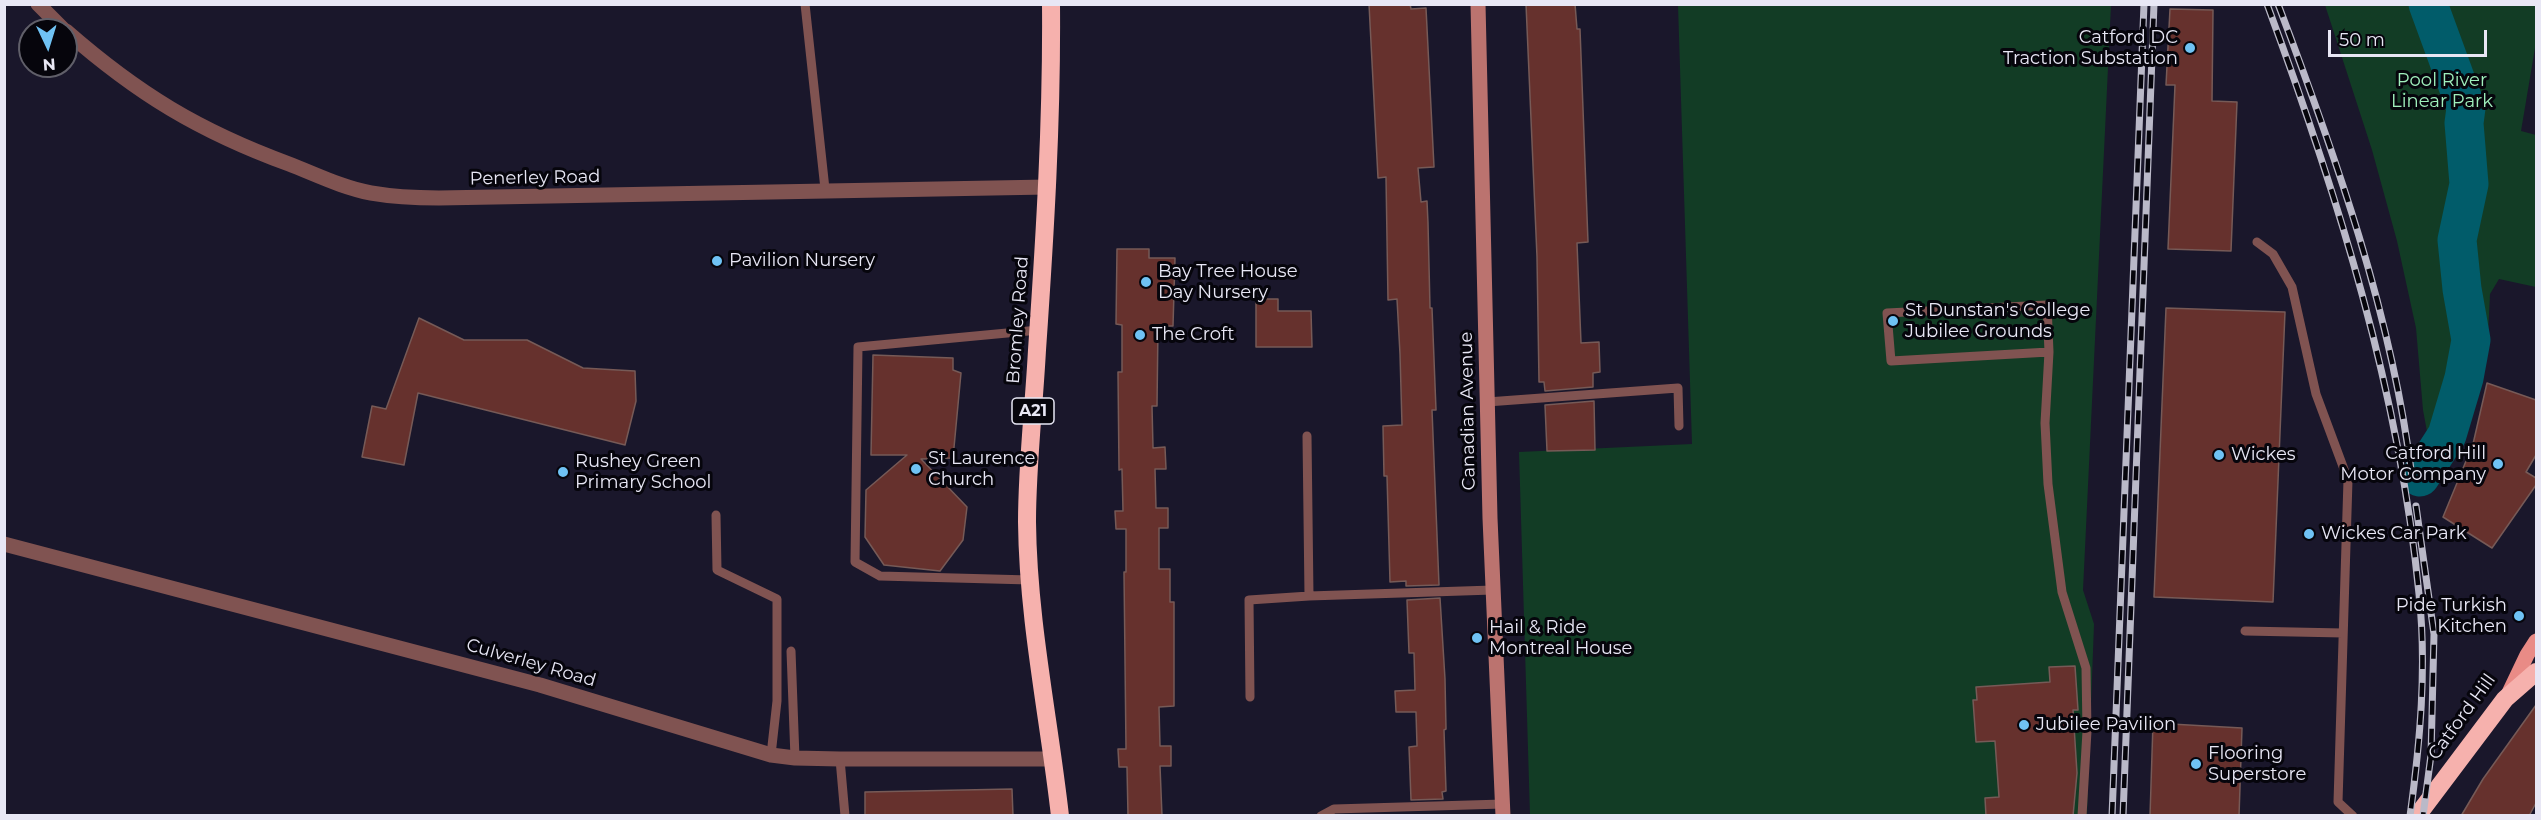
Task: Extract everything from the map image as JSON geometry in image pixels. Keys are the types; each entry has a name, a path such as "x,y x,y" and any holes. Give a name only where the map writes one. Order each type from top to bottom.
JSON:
{"highway":[{"name":"Bromley Road","path":"1051,4 1052,88 1048,187 1027,521 1039,673 1060,816"},
{"path":"2505,699 2536,672"},
{"name":"Catford Hill","path":"2417,816 2505,699"}],"main road":[{"name":"Catford Hill","path":"2505,699 2536,641"}],"street":[{"name":"Penerley Road","path":"38,4 52,18"},
{"name":"Canadian Avenue","path":"1478,4 1487,402 1503,810"},
{"name":"Penerley Road","path":"78,42 110,69 198,126 244,148 369,193 406,198 451,198 651,196 825,189 1048,187"},
{"name":"Culverley Road","path":"4,544 540,685 771,755 840,759 1053,759"}],"lane":[{"path":"805,4 825,189"},
{"path":"2257,242 2273,254 2292,287 2316,394 2348,480 2338,802 2353,816"},
{"path":"2049,352 1891,361 1887,313 2047,304 2049,352 2045,423 2048,484 2062,592 2086,668 2087,731 2082,816"},
{"path":"1030,580 880,576 855,562 858,347 1039,330"},
{"path":"1487,402 1678,388 1678,426"},
{"path":"1307,436 1309,596"},
{"path":"716,516 717,570 777,598 777,701 771,755"},
{"path":"1250,697 1249,600 1493,590"},
{"path":"2245,631 2343,633"},
{"path":"792,651 795,758"},
{"path":"840,759 844,816"},
{"path":"1321,816 1334,809 1503,810"}],"green space":[{"name":"St Dunstan's College Jubilee Grounds","path":"1678,5 2111,5 2083,590 2094,624 2087,815 1530,815 1519,452 1692,444"},
{"name":"Pool River Linear Park","path":"2325,5 2536,5 2536,42 2521,131 2536,135 2536,287 2499,279 2490,294 2488,335 2477,389 2437,485 2423,410 2416,328 2397,241 2372,150"}],"building":[{"path":"1369,4 1410,4 1411,9 1426,8 1434,167 1418,168 1421,202 1427,201 1436,410 1432,410 1439,585 1406,586 1406,581 1390,582 1383,426 1402,425 1400,354 1397,299 1388,300 1386,177 1378,178"},
{"path":"1526,4 1575,4 1577,29 1580,29 1588,242 1577,243 1581,343 1599,342 1600,372 1593,373 1593,387 1545,391 1544,382 1539,382 1537,257"},
{"path":"2170,9 2213,10 2212,101 2237,102 2231,251 2168,249 2175,85 2166,85"},
{"path":"1117,249 1149,249 1149,258 1175,258 1173,326 1158,326 1157,406 1152,406 1153,448 1165,447 1166,469 1155,469 1156,508 1168,508 1168,528 1159,528 1159,569 1170,569 1170,602 1174,602 1174,706 1159,707 1160,746 1171,746 1171,766 1160,766 1162,816 1128,816 1127,767 1119,767 1118,749 1126,749 1124,572 1126,572 1126,529 1116,529 1115,511 1123,511 1122,469 1119,470 1118,372 1122,372 1122,325 1116,324"},
{"path":"1256,299 1278,299 1278,311 1311,311 1312,347 1256,347"},
{"name":"Wickes","path":"2166,308 2285,312 2273,602 2154,597"},
{"path":"419,318 464,340 527,340 583,368 635,371 636,401 625,445 418,393 404,465 362,457 372,406 386,409"},
{"name":"St Laurence Church","path":"873,355 953,358 953,370 961,373 953,458 921,459 967,507 963,540 940,571 884,565 865,537 866,490 907,455 871,455"},
{"name":"Catford Hill Motor Company","path":"2487,383 2536,400 2536,455 2526,472 2536,478 2536,485 2492,548 2443,517 2473,444"},
{"path":"1594,401 1595,450 1547,451 1545,405"},
{"path":"1440,598 1445,679 1446,791 1442,792 1443,799 1411,800 1409,747 1417,746 1416,712 1396,712 1395,691 1415,690 1414,653 1409,653 1407,600"},
{"name":"Jubilee Pavilion","path":"2075,666 2078,710 2073,710 2077,773 2073,816 1986,816 1985,798 1999,797 1995,741 1976,742 1973,700 1977,700 1976,687 2050,682 2049,667"},
{"path":"2536,705 2536,803 2529,816 2461,816 2483,779"},
{"name":"Flooring Superstore","path":"2153,723 2242,728 2239,816 2150,816"},
{"path":"1012,789 1013,816 865,816 865,792"}],"waterway":[{"path":"2420,477 2447,435 2464,378 2471,340 2462,289 2457,240 2469,184 2464,123 2466,108 2428,4"}],"railway":[{"path":"2112,816 2144,4"},
{"path":"2123,816 2154,4"},
{"path":"2267,4 2341,221 2381,368 2397,443 2410,518 2419,594 2422,649 2417,761 2410,816"},
{"path":"2278,4 2341,178 2376,296 2403,416 2412,477"},
{"path":"2416,506 2434,634 2431,755 2423,816"}],"place":[{"name":"Catford DC Traction Substation","path":"2190,48"},
{"name":"Pavilion Nursery","path":"717,261"},
{"name":"Bay Tree House Day Nursery","path":"1146,282"},
{"name":"St Dunstan's College Jubilee Grounds","path":"1893,321"},
{"name":"The Croft","path":"1140,335"},
{"name":"Wickes","path":"2219,455"},
{"name":"Catford Hill Motor Company","path":"2498,464"},
{"name":"St Laurence Church","path":"916,469"},
{"name":"Rushey Green Primary School","path":"563,472"},
{"name":"Wickes Car Park","path":"2309,534"},
{"name":"Pide Turkish Kitchen","path":"2519,616"},
{"name":"Hail & Ride Montreal House","path":"1477,638"},
{"name":"Jubilee Pavilion","path":"2024,725"},
{"name":"Flooring Superstore","path":"2196,764"}]}
